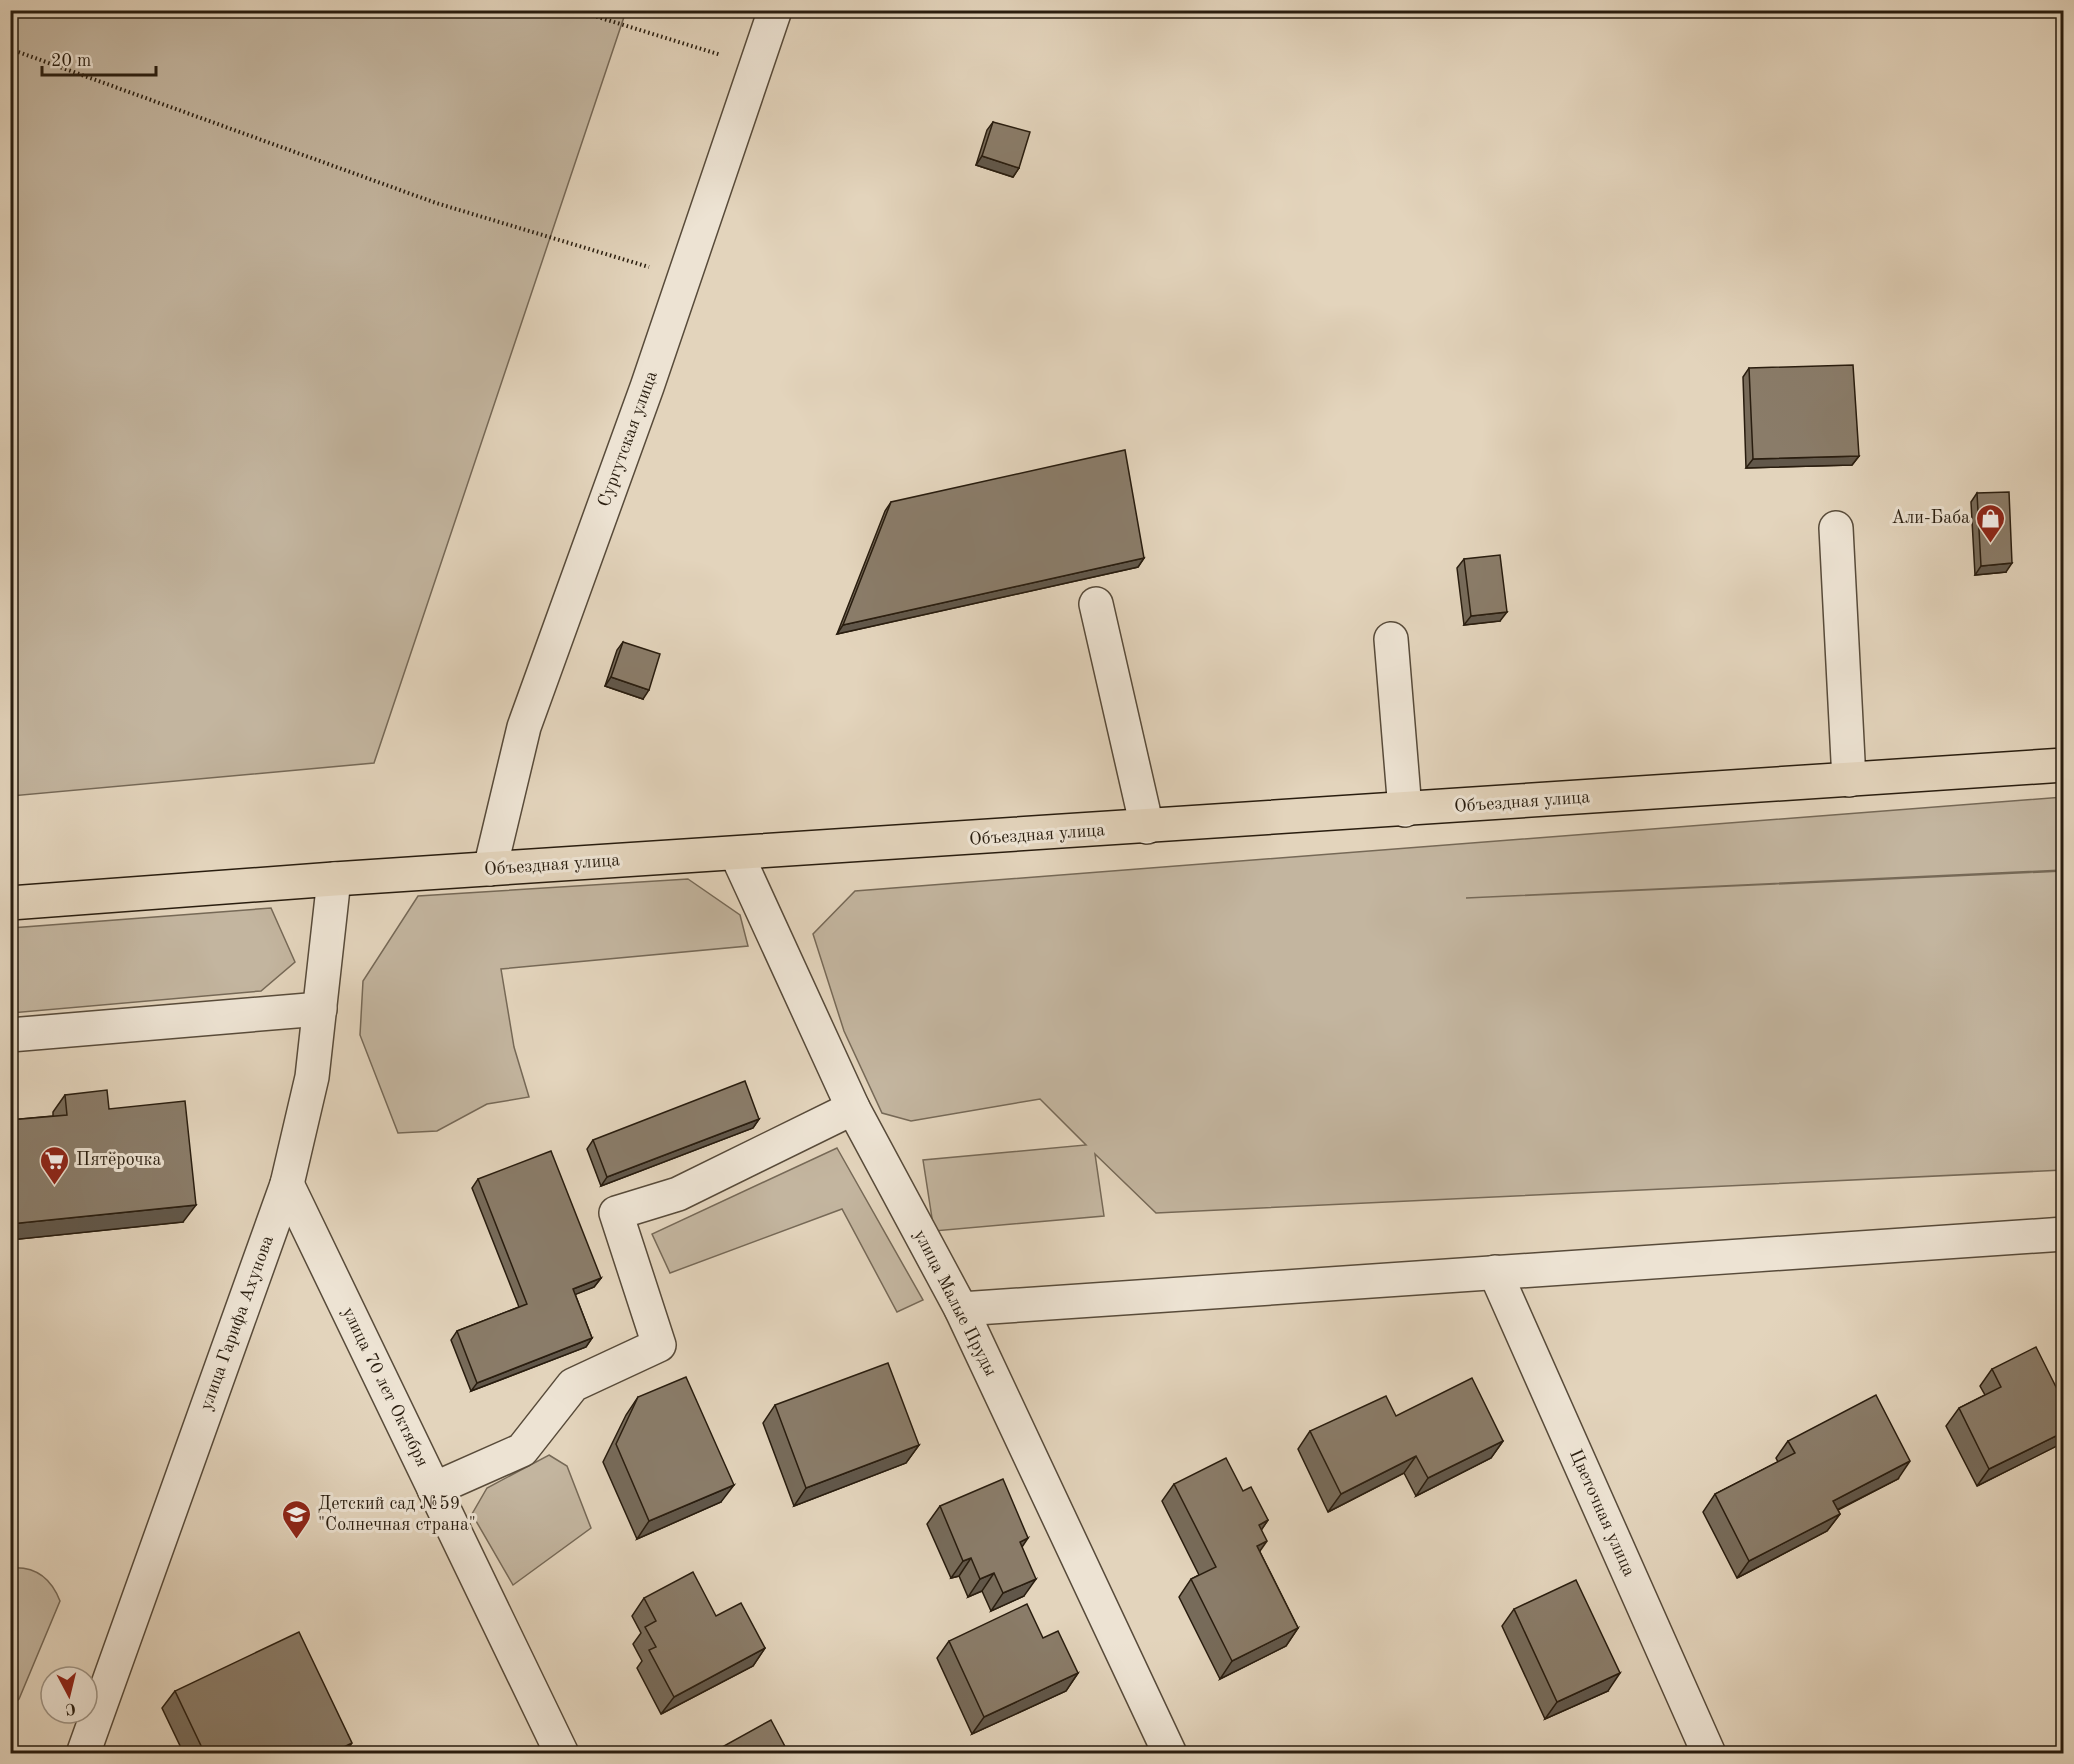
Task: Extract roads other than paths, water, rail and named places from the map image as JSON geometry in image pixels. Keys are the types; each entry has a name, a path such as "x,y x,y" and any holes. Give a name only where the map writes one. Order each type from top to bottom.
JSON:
{"main road":[{"name":"Объездная улица","path":"10,903 334,879 737,855 2064,765"}],"street":[{"name":"Сургутская улица","path":"490,869 524,727 684,277 775,10"},
{"path":"1836,528 1849,780"},
{"path":"1096,604 1147,827"},
{"path":"1391,639 1405,810"},
{"name":"улица Малые Пруды","path":"737,855 853,1108 961,1309 1170,1754"},
{"name":"улица Гарифа Ахунова","path":"83,1754 287,1184 312,1077 334,879"},
{"path":"10,1035 320,1009"},
{"path":"434,1489 522,1450 573,1385 659,1345 616,1213 678,1194 853,1108"},
{"name":"улица 70 лет Октября","path":"287,1184 562,1754"},
{"path":"961,1309 2064,1234"},
{"name":"Цветочная улица","path":"1496,1272 1709,1754"}],"place":[{"name":"Али-Баба","path":"1991,544"},
{"name":"Пятёрочка","path":"55,1186"},
{"name":"Детский сад №59 \"Солнечная страна\"","path":"297,1540"}]}
